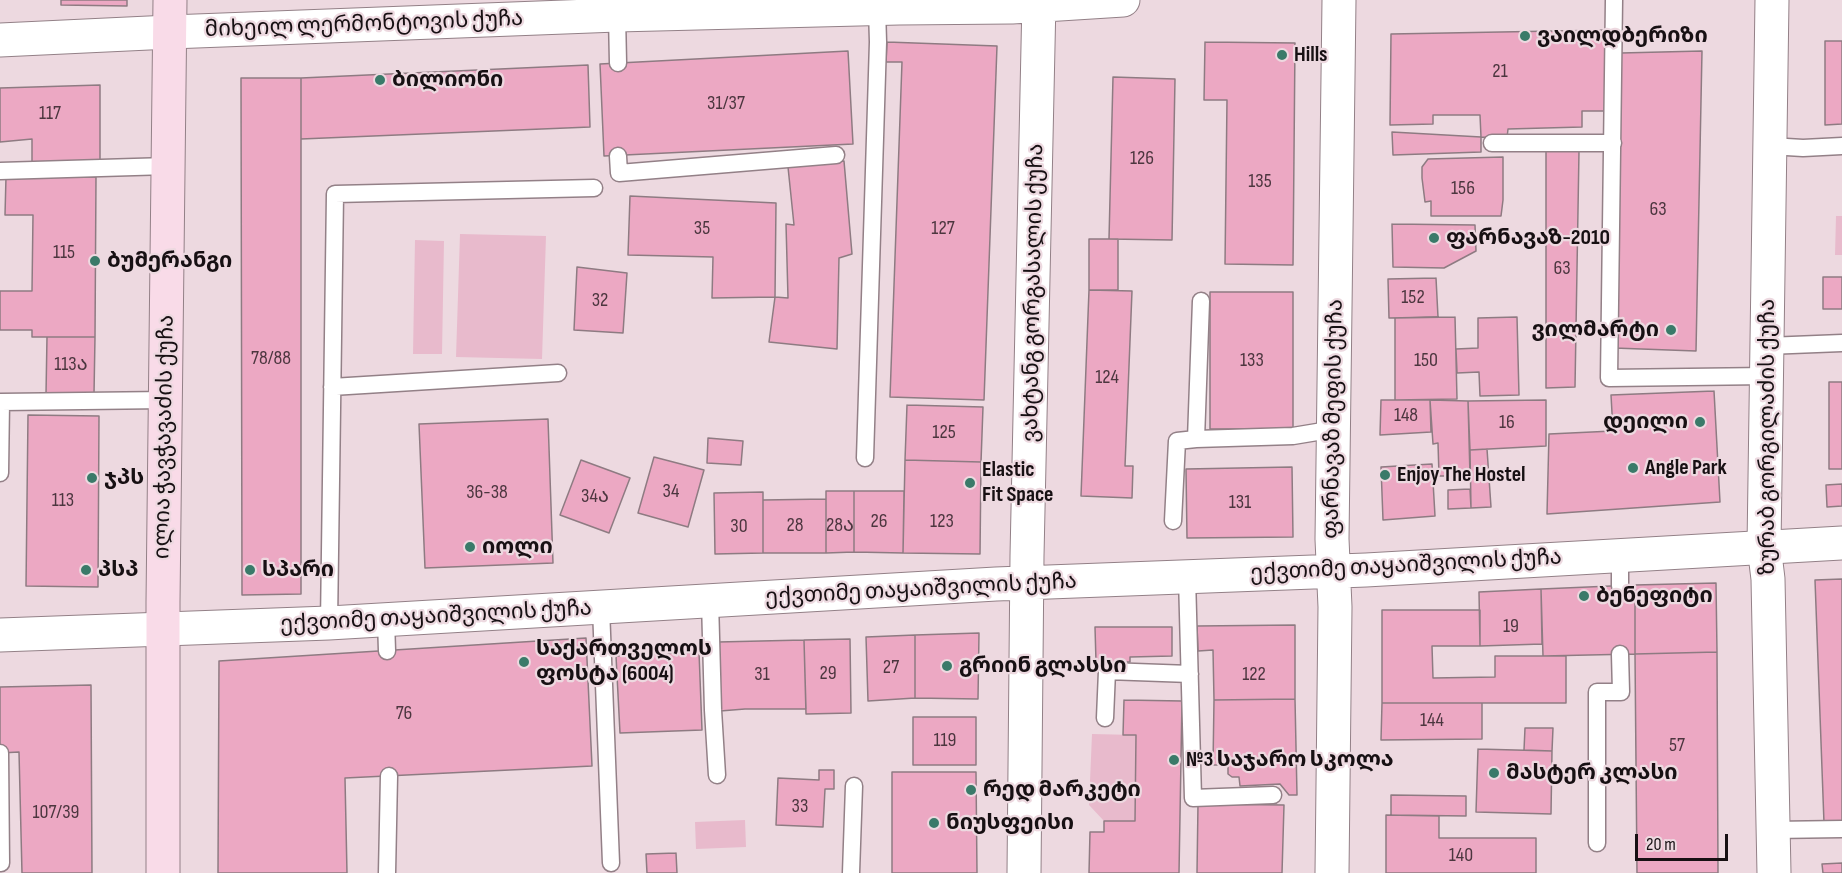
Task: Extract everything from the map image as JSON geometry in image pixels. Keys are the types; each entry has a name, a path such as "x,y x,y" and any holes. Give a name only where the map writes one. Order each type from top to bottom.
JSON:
{"main road":[{"name":"ილია ჭავჭავაძის ქუჩა","path":"162,873 170,16"}],"street":[{"name":"მიხეილ ლერმონტოვის ქუჩა","path":"0,40 170,16 617,15 892,5 1012,7 1039,2 1123,0"},
{"name":"ფარნავაზ მეფის ქუჩა","path":"1332,873 1339,0"},
{"name":"ზურაბ გორგილაძის ქუჩა","path":"1772,0 1764,546 1768,579 1774,873"},
{"name":"ვახტანგ გორგასალის ქუჩა","path":"1024,873 1039,2"},
{"name":"ექვთიმე თაყაიშვილის ქუჩა","path":"0,635 329,623 387,635 602,608 710,601 1333,570 1620,570 1764,546 1842,543"}],"lane":[{"path":"1614,0 1609,378 1767,361 1842,343"},
{"path":"865,458 878,42 892,5"},
{"path":"617,15 618,63"},
{"path":"1492,143 1613,143"},
{"path":"1770,146 1803,148 1842,146"},
{"path":"618,156 619,172 836,155"},
{"path":"0,171 168,166"},
{"path":"329,623 335,194 594,188"},
{"path":"1196,439 1201,301"},
{"path":"332,387 558,373"},
{"path":"0,474 1,402 166,400"},
{"path":"1173,521 1177,441 1293,436 1335,429"},
{"path":"1187,577 1193,798 1273,795"},
{"path":"710,601 717,775"},
{"path":"602,608 611,863"},
{"path":"1598,843 1597,693 1621,692 1620,654"},
{"path":"1105,718 1107,671 1190,674"},
{"path":"0,753 2,863"},
{"path":"387,873 389,776"},
{"path":"851,873 854,786"},
{"path":"1773,830 1842,828"}],"shaded area":[{"path":"1836,216 1842,216 1842,255 1835,255"},
{"path":"460,234 546,236 542,359 456,357"},
{"path":"415,240 444,241 442,354 413,354"},
{"path":"1092,734 1136,735 1135,821 1104,821 1089,805"},
{"path":"745,820 746,847 696,849 695,822"}],"building":[{"path":"61,0 127,0 127,6 61,5"},
{"path":"1610,30 1610,111 1582,111 1582,127 1508,129 1507,138 1481,137 1480,115 1433,115 1433,124 1390,125 1391,34"},
{"path":"1825,41 1842,41 1842,124 1825,125"},
{"path":"887,42 997,46 984,400 890,397 902,62 886,62"},
{"path":"1205,42 1295,43 1293,265 1225,264 1227,100 1204,100"},
{"path":"848,51 853,144 604,156 600,64"},
{"path":"1702,51 1696,351 1614,348 1621,53"},
{"path":"588,65 590,127 301,139 301,78"},
{"path":"1113,77 1175,79 1172,240 1109,239"},
{"path":"241,78 301,78 301,594 242,595"},
{"path":"100,85 100,165 32,165 32,139 0,142 0,88"},
{"path":"1392,132 1481,137 1481,152 1393,155"},
{"path":"1546,151 1579,151 1575,387 1546,388"},
{"path":"1503,157 1501,216 1431,216 1431,201 1425,202 1422,178 1422,167 1428,159"},
{"path":"844,161 852,254 839,258 837,349 769,342 775,297 788,298 786,224 794,225 788,167"},
{"path":"6,177 96,177 95,337 32,337 32,330 0,330 0,291 32,291 33,215 5,215"},
{"path":"630,196 776,203 775,297 712,298 713,257 628,255"},
{"name":"ფარნავაზ-2010","path":"1392,224 1475,225 1476,251 1444,268 1393,267"},
{"path":"1089,239 1118,239 1118,290 1089,290"},
{"path":"577,267 627,273 623,333 574,330"},
{"path":"1823,277 1842,277 1842,309 1823,309"},
{"path":"1436,278 1438,317 1389,318 1388,279"},
{"path":"1089,290 1132,291 1125,466 1133,466 1132,498 1081,496"},
{"path":"1210,292 1293,292 1293,429 1210,429"},
{"path":"1455,317 1457,399 1395,400 1395,318"},
{"path":"1517,317 1519,395 1480,396 1479,372 1457,373 1456,349 1478,348 1478,318"},
{"path":"47,337 95,337 94,394 46,394"},
{"path":"1829,382 1842,382 1842,469 1829,469"},
{"name":"Angle Park","path":"1714,391 1720,502 1547,514 1549,434 1613,431 1611,395"},
{"path":"1381,400 1430,400 1431,432 1380,435"},
{"path":"1430,400 1468,401 1470,476 1439,476 1438,443 1433,444"},
{"path":"1546,400 1546,446 1470,450 1468,401"},
{"path":"907,405 983,407 981,462 905,460"},
{"path":"28,415 99,416 98,587 26,586"},
{"path":"548,419 553,563 425,568 419,424"},
{"path":"708,438 743,441 741,465 707,463"},
{"path":"1487,449 1491,507 1471,508 1470,450"},
{"path":"654,457 704,470 688,527 638,513"},
{"path":"581,460 630,478 609,533 560,515"},
{"path":"905,460 981,462 980,554 903,553"},
{"path":"1432,464 1435,516 1383,520 1381,467"},
{"path":"1292,467 1293,537 1187,538 1186,469"},
{"path":"1842,484 1842,506 1827,507 1826,485"},
{"path":"1470,489 1471,508 1448,509 1448,490"},
{"path":"826,491 854,491 854,552 826,553"},
{"path":"854,491 904,491 903,553 854,552"},
{"path":"763,492 763,553 715,554 714,493"},
{"path":"826,499 826,553 763,553 763,500"},
{"path":"1842,579 1842,822 1824,823 1815,580"},
{"path":"1716,583 1717,652 1635,654 1635,585"},
{"path":"1635,585 1635,654 1543,656 1541,589"},
{"path":"1541,589 1542,644 1480,646 1479,592"},
{"path":"1382,610 1480,610 1480,646 1432,646 1433,678 1495,677 1495,656 1566,656 1566,703 1382,703"},
{"path":"1295,625 1295,699 1214,700 1213,650 1198,651 1197,626"},
{"path":"1095,627 1172,627 1172,656 1130,657 1130,662 1096,662"},
{"name":"გრიინ გლასსი","path":"979,633 978,699 915,698 915,635"},
{"path":"915,635 915,698 868,701 866,637"},
{"path":"586,638 592,766 345,778 347,873 218,873 219,661"},
{"path":"850,639 851,713 806,714 804,640"},
{"path":"804,640 806,709 720,711 718,642"},
{"path":"699,652 702,730 620,733 616,656"},
{"path":"1717,652 1718,873 1637,873 1635,654"},
{"path":"91,685 92,873 22,873 19,752 0,753 0,687"},
{"path":"1295,699 1297,795 1289,795 1280,784 1240,786 1239,777 1232,777 1228,774 1228,765 1213,765 1214,700"},
{"path":"1124,700 1182,701 1179,873 1089,873 1090,832 1104,832 1104,821 1135,821 1136,735 1123,735"},
{"path":"1382,703 1482,703 1482,739 1381,740"},
{"path":"913,717 976,717 976,765 913,765"},
{"path":"1525,728 1553,728 1552,751 1524,750"},
{"path":"1478,749 1552,751 1551,814 1476,812"},
{"path":"819,770 834,770 834,789 825,789 823,827 776,825 778,778 819,780"},
{"name":"ნიუსფეისი","path":"892,772 976,772 977,873 892,873"},
{"path":"1391,795 1466,796 1466,816 1391,815"},
{"path":"1198,804 1284,805 1282,873 1197,873"},
{"path":"1386,815 1439,816 1439,838 1536,838 1536,873 1386,873"},
{"path":"676,853 677,873 647,873 646,854"},
{"path":"1842,863 1842,873 1823,873 1822,864"}],"place":[{"name":"ვაილდბერიზი","path":"1525,36"},
{"name":"Hills","path":"1282,55"},
{"name":"ბილიონი","path":"380,80"},
{"name":"ფარნავაზ-2010","path":"1434,238"},
{"name":"ბუმერანგი","path":"95,261"},
{"name":"ვილმარტი","path":"1671,330"},
{"name":"დეილი","path":"1700,422"},
{"name":"Angle Park","path":"1633,468"},
{"name":"Enjoy The Hostel","path":"1385,475"},
{"name":"ჯპს","path":"92,478"},
{"name":"Elastic Fit Space","path":"970,483"},
{"name":"იოლი","path":"470,547"},
{"name":"პსპ","path":"86,570"},
{"name":"სპარი","path":"250,570"},
{"name":"ბენეფიტი","path":"1584,596"},
{"name":"საქართველოს ფოსტა (6004)","path":"524,662"},
{"name":"გრიინ გლასსი","path":"947,666"},
{"name":"№3 საჯარო სკოლა","path":"1174,760"},
{"name":"მასტერ კლასი","path":"1494,773"},
{"name":"რედ მარკეტი","path":"971,790"},
{"name":"ნიუსფეისი","path":"934,823"}]}
